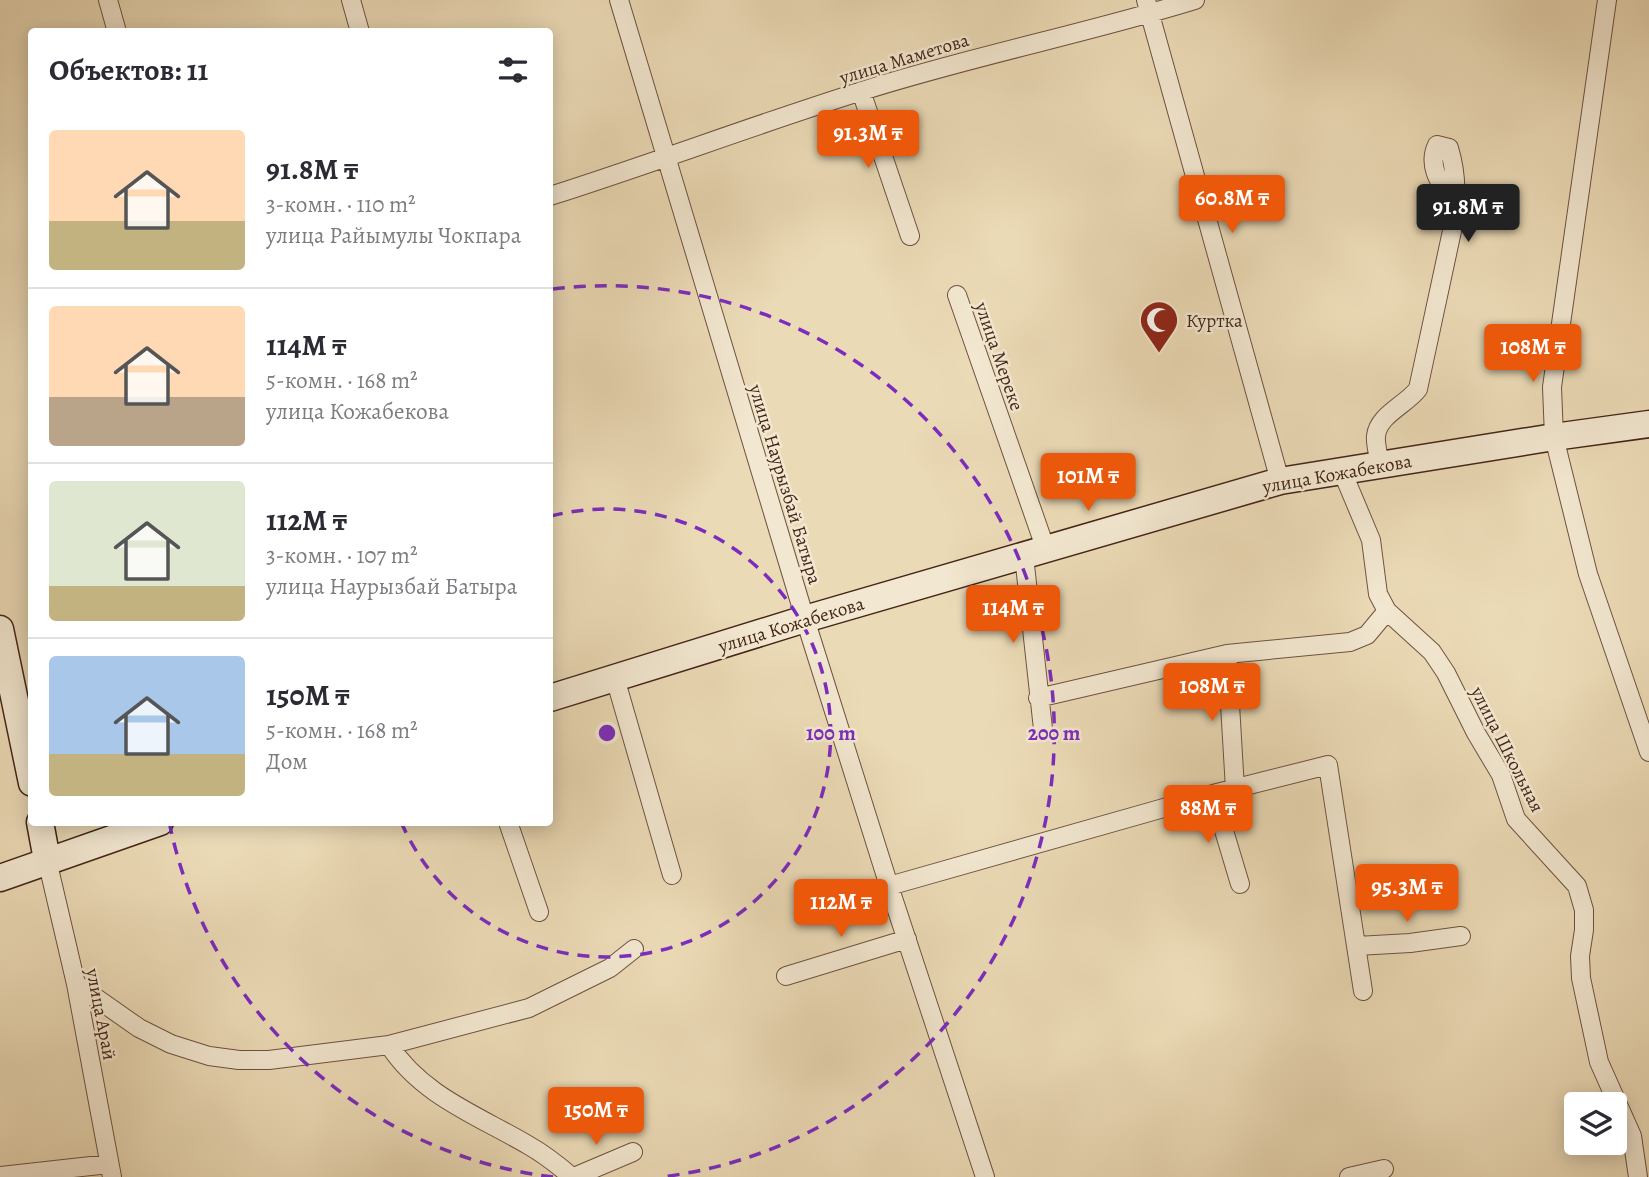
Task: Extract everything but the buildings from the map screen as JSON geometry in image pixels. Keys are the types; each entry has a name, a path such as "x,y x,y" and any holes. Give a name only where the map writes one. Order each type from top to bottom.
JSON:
{"main road":[{"name":"улица Кожабекова","path":"553,697 805,619 1280,481 1649,424"},
{"path":"0,629 28,764"},
{"path":"41,826 47,860"},
{"path":"0,878 148,826"}],"street":[{"path":"108,0 116,28"},
{"path":"351,0 359,28"},
{"name":"улица Наурызбай Батыра","path":"619,0 805,619 985,1177"},
{"name":"улица Маметова","path":"553,195 861,91 1148,7 1195,0"},
{"path":"1608,0 1552,387 1554,437 1588,574 1649,752"},
{"path":"1148,7 1280,481"},
{"path":"861,91 910,236"},
{"path":"1380,465 1376,437 1378,426 1410,400 1418,389 1455,206"},
{"name":"улица Мереке","path":"957,295 1035,553 1038,698 1043,729"},
{"name":"улица Школьная","path":"1342,471 1371,540 1378,594 1387,611 1432,652 1447,673 1475,733 1501,775 1516,819 1577,886 1584,910 1580,956 1583,990 1599,1062 1632,1136 1638,1177"},
{"path":"1038,698 1227,654 1350,642 1367,635 1387,611"},
{"path":"1227,654 1235,789"},
{"path":"615,678 672,875"},
{"path":"889,886 1213,794 1328,765 1363,991"},
{"path":"1213,794 1240,884"},
{"path":"509,826 539,912"},
{"name":"улица Арай","path":"47,860 76,984 111,1170"},
{"path":"1357,946 1461,936"},
{"path":"786,976 907,939"},
{"path":"76,984 139,1028 171,1044 209,1056 269,1060 389,1045 529,1008 610,968 634,949"},
{"path":"389,1045 400,1062 426,1086 550,1169 573,1177 633,1152"},
{"path":"1349,1177 1384,1169"},
{"path":"0,1176 111,1170"}],"place":[{"name":"Куртка","path":"1159,354"}]}
